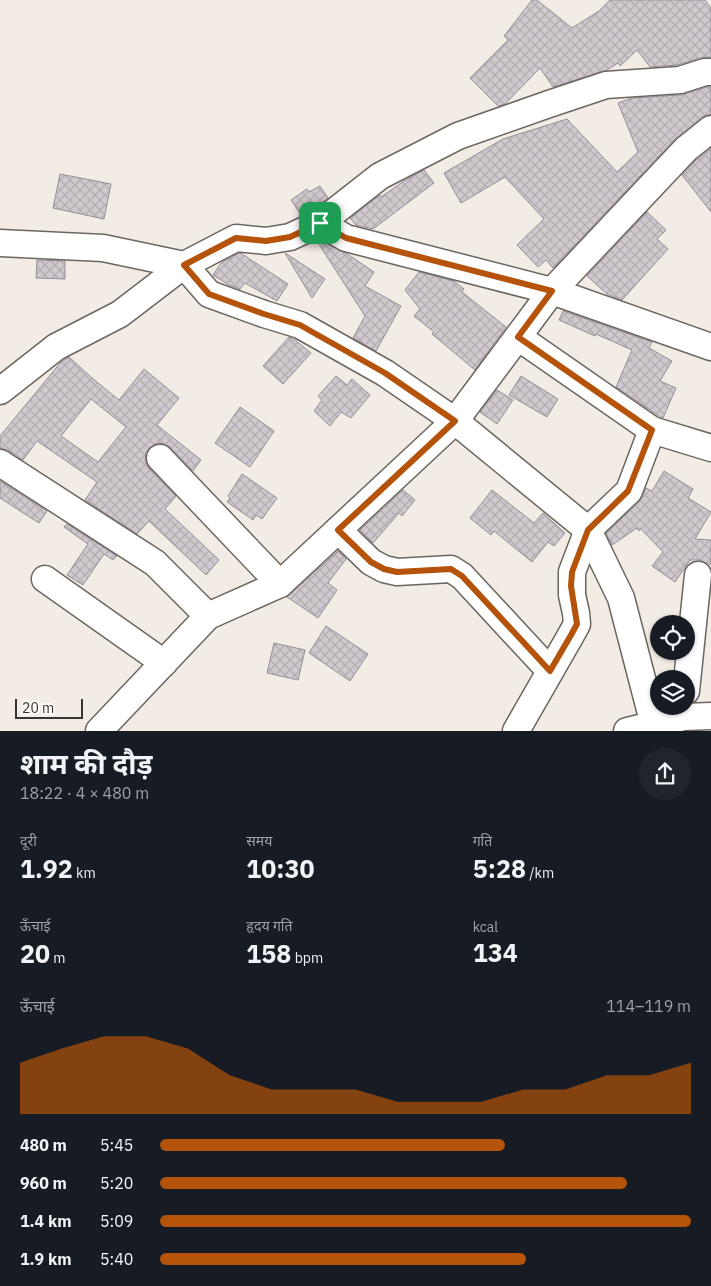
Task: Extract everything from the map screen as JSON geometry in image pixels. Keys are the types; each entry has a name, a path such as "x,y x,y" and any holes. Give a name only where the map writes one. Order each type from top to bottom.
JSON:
{"street":[{"path":"0,391 56,347 120,314 184,265 236,238 266,241 290,237 320,223 380,176 458,136 606,85 680,80 711,72"},
{"path":"99,731 208,616 280,584 455,421 552,291 686,150 711,129"},
{"path":"320,223 346,238 552,291 711,347"},
{"path":"0,243 103,248 184,265 209,294 300,325 385,373 455,421 588,530 621,598 654,725"},
{"path":"518,337 652,430 711,448"},
{"path":"516,731 577,624 571,586 572,572 588,530 628,491 652,430"},
{"path":"160,458 280,584"},
{"path":"0,464 155,563 208,616"},
{"path":"338,530 371,562 384,569 397,572 451,569 462,576 550,671"},
{"path":"688,670 698,575"},
{"path":"45,579 164,662"},
{"path":"695,714 711,716"},
{"path":"627,731 654,725 677,715"}],"building":[{"path":"532,0 537,0 572,28 599,11 610,0 705,0 711,8 711,57 700,58 677,65 650,67 637,50 620,66 618,63 607,70 553,87 540,68 505,104 498,106 470,78 508,40 504,36"},
{"path":"711,87 711,114 702,117 675,139 553,268 546,260 538,267 517,245 544,219 505,177 461,203 444,173 503,139 567,119 617,172 638,152 618,103 632,98 681,95"},
{"path":"711,148 711,212 682,175"},
{"path":"424,170 434,183 373,229 356,225 350,218 380,195 381,197"},
{"path":"60,174 111,184 104,219 53,208"},
{"path":"320,186 328,198 312,210 301,215 291,200 307,189 309,192"},
{"path":"647,212 666,230 657,239 668,249 622,300 607,294 587,276"},
{"path":"319,240 346,253 374,272 365,286 401,306 376,351 353,338 365,316 317,241"},
{"path":"239,253 288,284 277,301 245,283 240,289 229,285 213,275 221,263"},
{"path":"285,253 325,279 312,298"},
{"path":"37,260 65,261 65,279 36,278"},
{"path":"419,272 454,281 464,289 462,292 506,327 475,370 432,334 434,332 414,316 420,309 405,290"},
{"path":"563,311 652,342 649,348 672,361 660,381 676,388 663,418 616,387 632,350 559,320"},
{"path":"289,337 311,353 283,384 263,366"},
{"path":"69,357 119,400 144,369 179,398 157,425 201,460 193,471 170,447 157,443 149,448 145,461 149,468 176,496 165,509 219,560 206,575 149,521 137,534 85,500 97,482 37,441 23,460 8,450 0,448 0,436 61,362","holes":["91,399 126,427 98,462 61,436"]},
{"path":"336,376 347,385 352,379 370,395 351,418 341,412 330,426 314,411 322,400 318,396"},
{"path":"521,376 558,399 547,417 509,395"},
{"path":"497,390 513,400 497,424 480,412"},
{"path":"240,407 274,431 250,467 215,443"},
{"path":"664,471 693,489 688,498 711,512 695,539 711,540 711,565 700,560 690,560 675,582 652,566 663,552 641,529 639,531 637,528 612,545 606,533 639,502 646,488 652,491"},
{"path":"242,474 277,498 262,519 256,515 253,520 227,502 230,498 228,496"},
{"path":"0,481 47,511 39,523 0,498"},
{"path":"403,490 415,500 402,516 399,513 373,543 360,530"},
{"path":"492,490 534,523 543,513 565,533 554,546 548,542 532,562 494,531 491,535 470,518"},
{"path":"67,524 117,556 113,560 104,554 83,585 67,575 88,544 64,527"},
{"path":"338,551 346,559 328,583 337,590 318,618 287,597"},
{"path":"326,626 368,654 350,681 309,653"},
{"path":"274,643 305,650 298,680 267,673"}],"route":[{"path":"320,223 346,238 552,291 518,337 652,430 628,491 588,530 572,572 571,586 577,624 550,671 462,576 451,569 397,572 384,569 371,562 338,530 455,421 385,373 300,325 209,294 184,265 236,238 266,241 290,237 320,223"}]}
